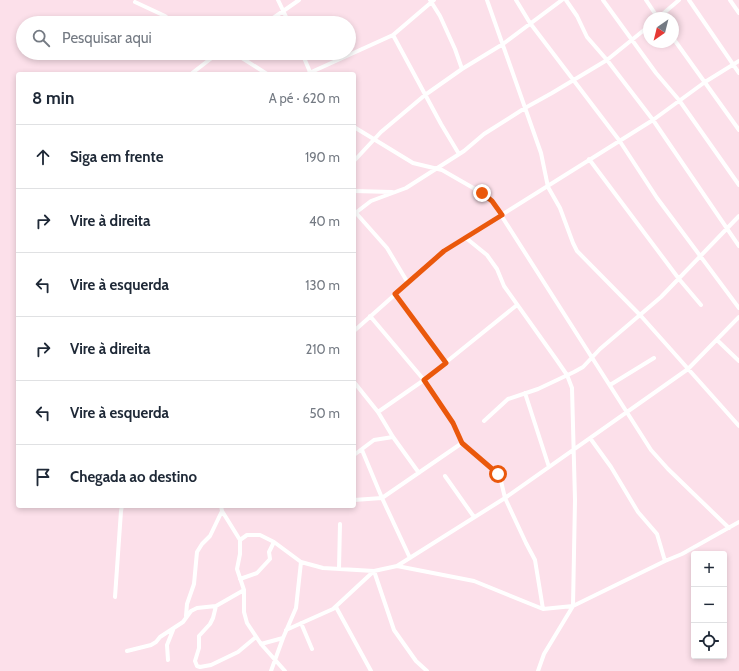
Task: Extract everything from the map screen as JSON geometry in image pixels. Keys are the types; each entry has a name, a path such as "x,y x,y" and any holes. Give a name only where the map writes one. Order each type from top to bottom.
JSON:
{"street":[{"path":"278,0 286,16"},
{"path":"276,16 299,0"},
{"path":"487,0 504,44 541,153 548,187 560,208 572,243 577,251 640,316 739,426"},
{"path":"516,0 530,23 619,140 657,198 739,308"},
{"path":"356,159 388,125 426,95 462,69 504,44 562,0"},
{"path":"566,0 577,16 587,37 607,60 653,120 739,246"},
{"path":"603,0 656,73 679,100 739,185"},
{"path":"646,0 654,12"},
{"path":"665,12 679,0"},
{"path":"689,0 708,30 739,73"},
{"path":"730,0 739,13"},
{"path":"356,52 393,35 431,1 440,16 455,49 462,69"},
{"path":"135,2 165,16"},
{"path":"356,213 371,201 406,188 436,169 459,154 484,134 607,60 643,31"},
{"path":"393,35 459,154"},
{"path":"679,46 739,130"},
{"path":"194,72 209,60"},
{"path":"245,60 263,72"},
{"path":"304,60 308,72"},
{"path":"310,72 337,60"},
{"path":"356,328 444,251 653,120 705,82 739,61"},
{"path":"356,128 413,163 442,170 482,193 492,201 651,450 668,469 729,528"},
{"path":"589,159 679,279 701,305"},
{"path":"356,191 395,192"},
{"path":"356,215 387,248 408,283"},
{"path":"484,421 508,399 538,389 583,367 679,279 739,216"},
{"path":"466,238 487,255 497,269 504,286 567,375 572,388 575,449 573,606 544,654 538,671"},
{"path":"395,294 446,363"},
{"path":"378,412 424,380 517,305"},
{"path":"370,316 424,380 453,423 462,443 498,474 502,481 505,498 535,560 543,609"},
{"path":"240,540 248,535 260,535 274,542 301,562 323,568 374,571 397,566 505,498 688,370 739,317"},
{"path":"717,340 739,361"},
{"path":"610,386 654,358"},
{"path":"356,384 378,412 393,437 419,473"},
{"path":"525,393 549,467"},
{"path":"356,454 374,440 393,437"},
{"path":"590,438 611,466 638,512 657,534 665,561"},
{"path":"356,500 382,498 462,443"},
{"path":"362,450 382,498 410,558"},
{"path":"445,476 474,518"},
{"path":"115,597 122,508"},
{"path":"222,508 240,540 240,554 237,569 244,590 244,612 247,623 261,644 285,671"},
{"path":"186,616 186,604 194,584 197,552 210,536 222,508"},
{"path":"397,566 474,581 543,609 573,606 682,554 739,522"},
{"path":"339,569 340,524"},
{"path":"240,579 257,573 270,559 269,552 274,542"},
{"path":"271,671 296,608 301,562"},
{"path":"286,630 336,607 374,571"},
{"path":"374,571 394,630 416,661 427,671"},
{"path":"127,650 151,645 160,637 173,630 183,622 190,611 197,608 216,606 244,590"},
{"path":"216,606 210,624 199,636 199,648 195,661 197,666 211,665 238,652 256,637"},
{"path":"336,607 371,671"},
{"path":"301,624 312,649"},
{"path":"168,660 167,645 173,630"},
{"path":"261,644 283,638"}],"route":[{"path":"482,193 492,201 502,215 444,251 395,294 446,363 424,380 453,423 462,443 498,474"}]}
